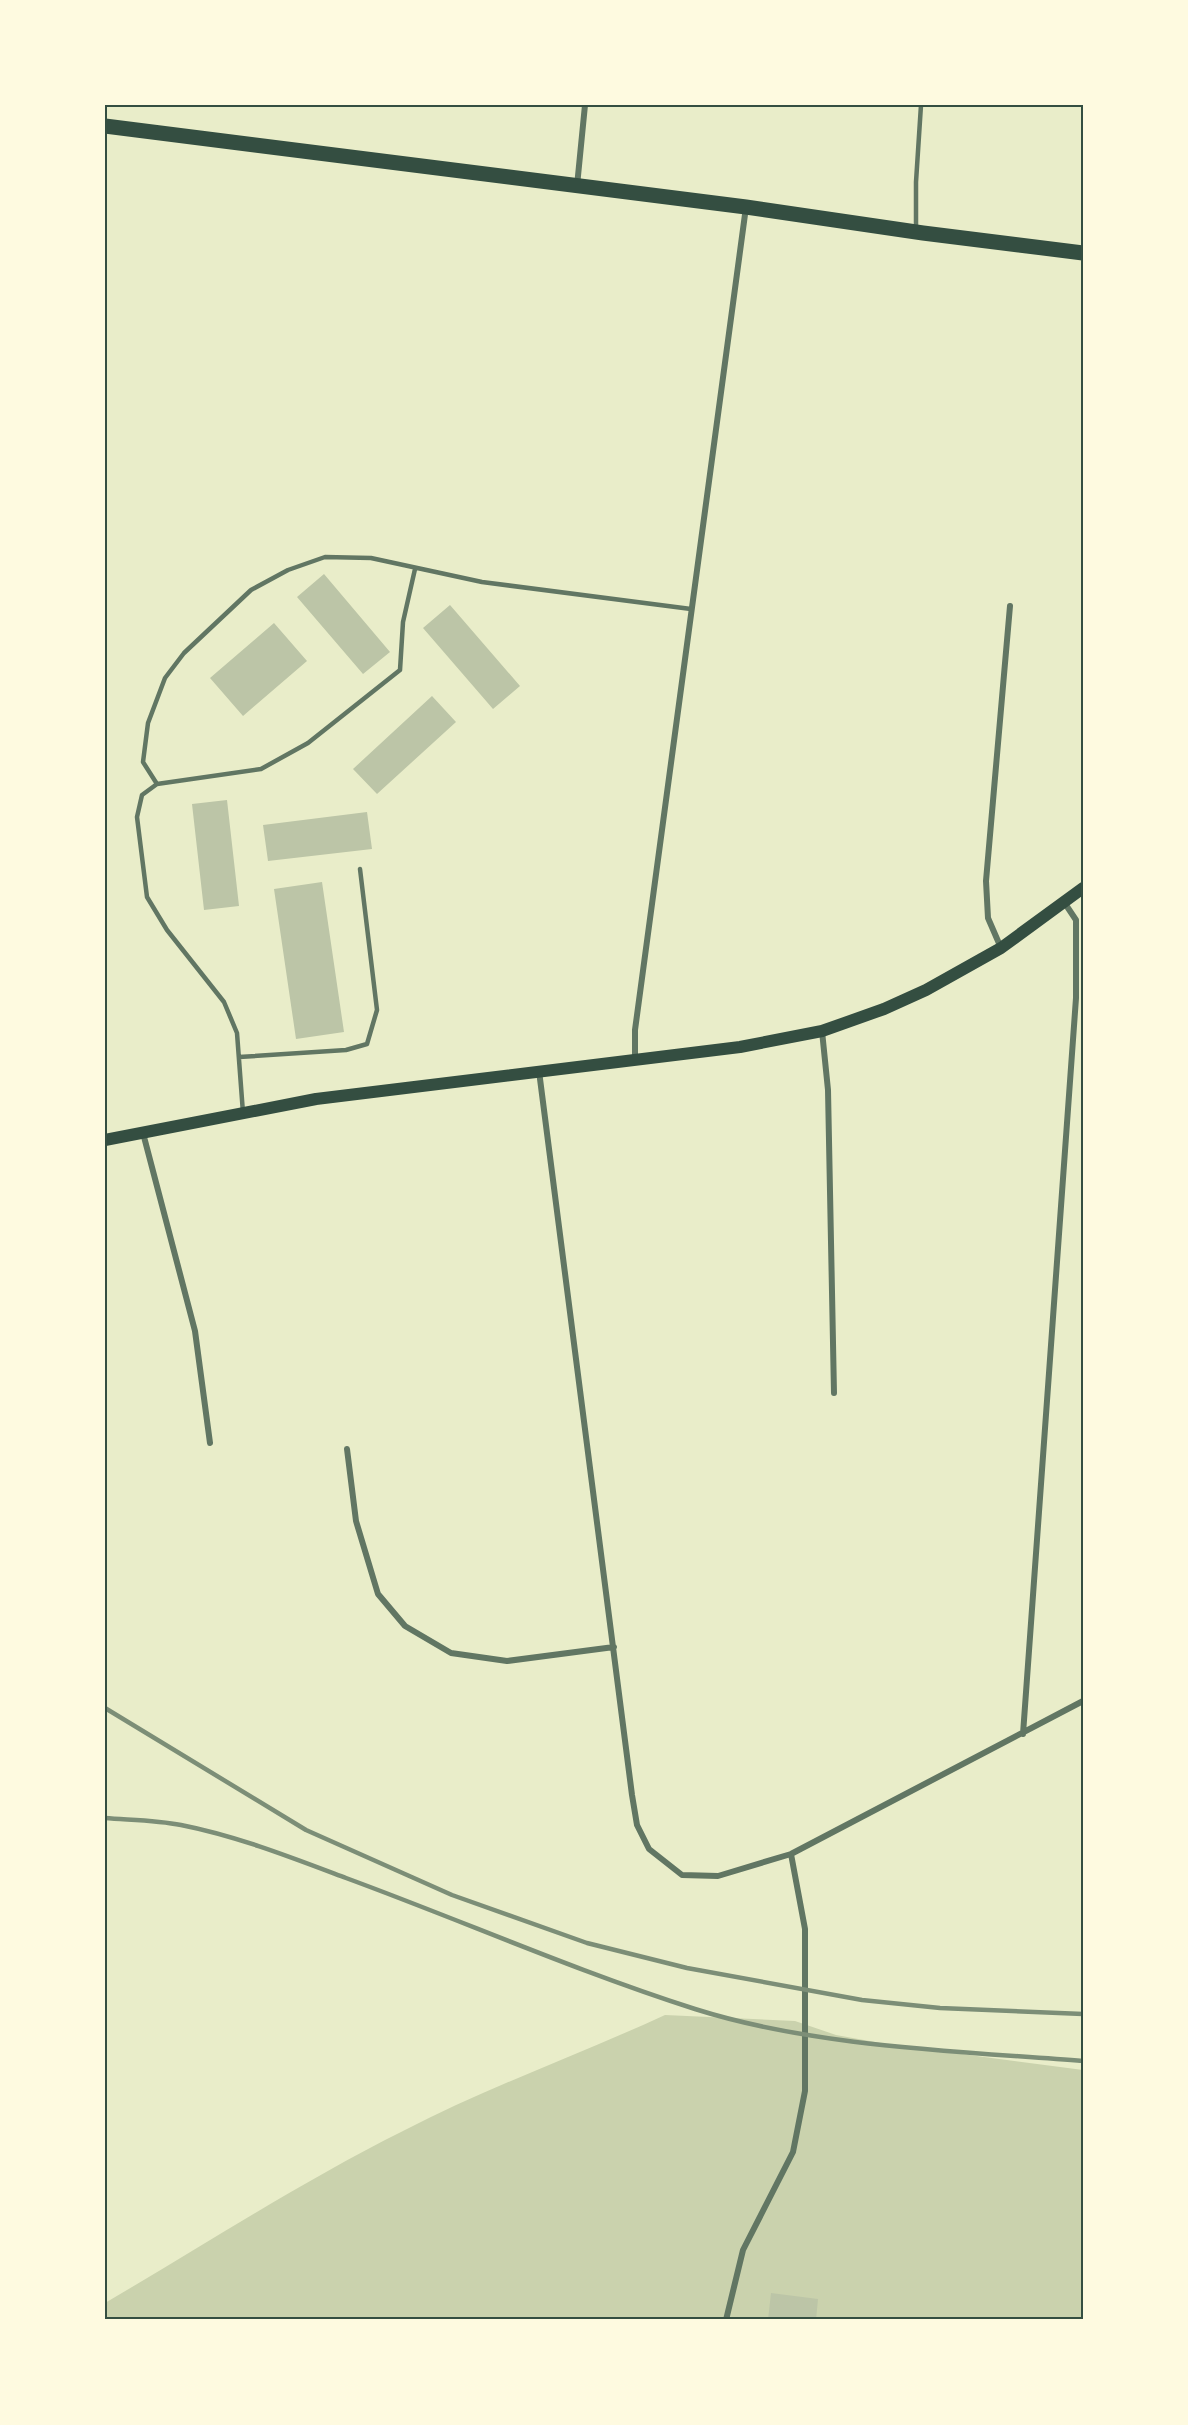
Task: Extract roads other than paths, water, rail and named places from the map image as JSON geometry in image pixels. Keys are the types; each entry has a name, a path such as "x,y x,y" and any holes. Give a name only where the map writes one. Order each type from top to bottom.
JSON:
{"main road":[{"path":"105,126 746,207 1083,253"},
{"path":"105,1140 316,1099 740,1047 822,1031 884,1009 926,990 1001,948 1083,888"}],"street":[{"path":"577,187 585,105"},
{"path":"635,1060 635,1030 746,207"},
{"path":"1001,948 988,918 986,881 1010,606"},
{"path":"1023,1734 1080,999 1076,920 1064,902"},
{"path":"822,1031 828,1090 834,1393"},
{"path":"539,1071 632,1795 637,1825 649,1849 682,1875 718,1876 791,1854 1083,1701"},
{"path":"143,1133 195,1331 210,1443"},
{"path":"347,1449 356,1521 378,1594 405,1626 451,1653 507,1661 614,1647"},
{"path":"726,2320 743,2250 792,2152 805,2091 805,1929 791,1854"}],"lane":[{"path":"916,232 915,182 921,105"},
{"path":"157,784 143,762 148,723 165,678 184,653 251,590 288,570 325,556 371,558 482,582 691,609"},
{"path":"243,1113 237,1032 224,1002 167,930 147,897 137,817 142,795 157,784 261,769 308,743 400,670 403,622 415,569"},
{"path":"239,1057 346,1050 367,1044 377,1010 360,869"}],"railway":[{"path":"105,1708 306,1830 452,1895 587,1943 687,1968 862,2000 940,2008 1083,2014"},
{"path":"105,1818 172,1823 244,1841 390,1894 607,1979 741,2022 837,2040 1083,2061"}]}
